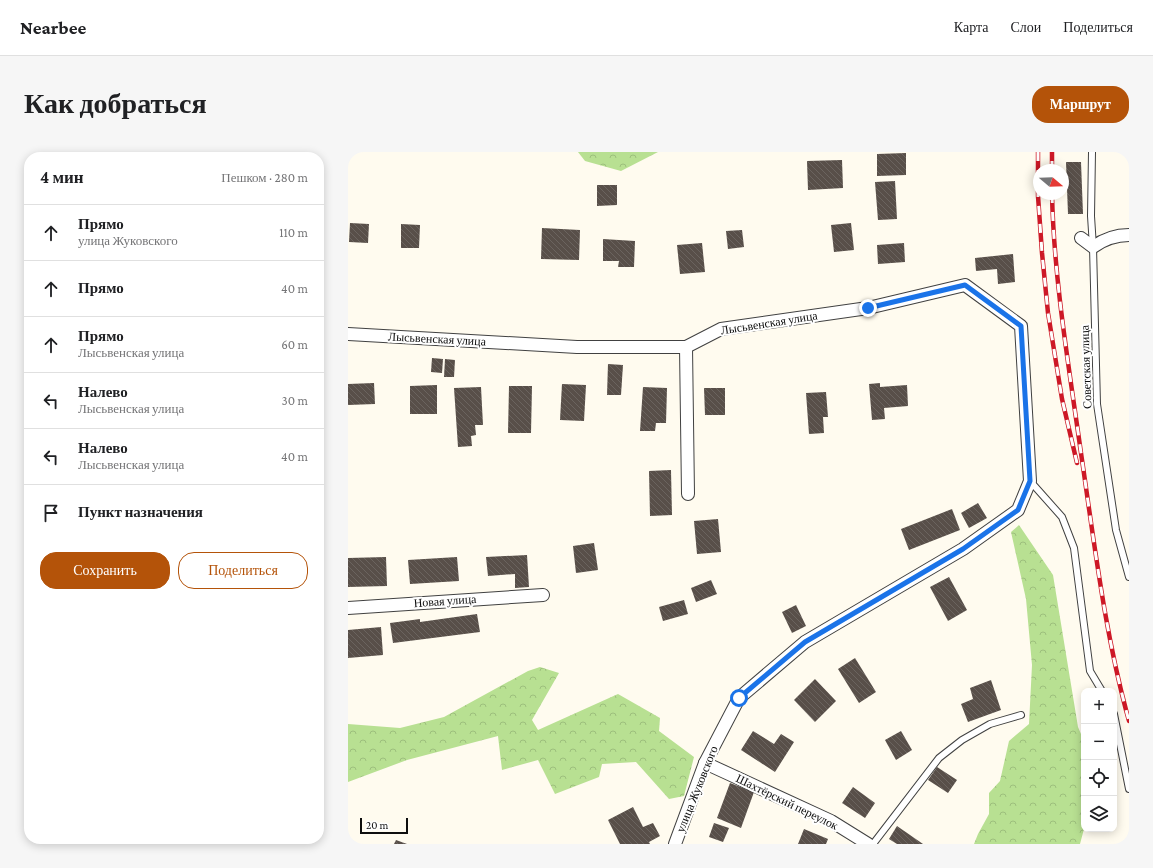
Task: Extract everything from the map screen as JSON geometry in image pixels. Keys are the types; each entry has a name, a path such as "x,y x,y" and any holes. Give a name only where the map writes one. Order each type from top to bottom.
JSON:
{"street":[{"path":"1081,238 1093,247 1113,236 1129,235"},
{"name":"Лысьвенская улица","path":"348,334 577,348 686,347 721,329 868,308 965,285 1021,326 1030,481"},
{"path":"686,347 688,494"},
{"name":"улица Жуковского","path":"675,844 705,763 739,698 805,642 963,549 1018,510 1030,481"},
{"name":"Новая улица","path":"348,608 543,595"},
{"name":"Шахтёрский переулок","path":"705,763 831,821 868,844"}],"lane":[{"name":"Советская улица","path":"1092,152 1091,216 1097,404 1116,530 1129,578"},
{"path":"1030,481 1062,517 1074,548 1090,671 1100,688"},
{"path":"873,844 939,758 962,740 990,724 1021,715"},
{"path":"1116,724 1129,789"}],"green space":[{"path":"578,152 658,152 621,171 585,161"},
{"path":"1019,525 1053,575 1078,727 1081,734 1081,832 1083,832 1080,844 974,844 989,814 989,793 1000,781 1009,741 1029,724 1032,665 1026,599 1011,532"},
{"path":"540,667 559,673 532,720 538,730 618,694 660,718 659,731 694,757 684,796 669,799 636,762 602,764 599,777 555,794 538,760 502,770 498,736 407,760 348,782 348,724 400,728 444,717 528,671"}],"building":[{"path":"906,153 906,175 877,176 877,154"},
{"path":"842,160 843,188 808,190 807,161"},
{"path":"1066,162 1081,162 1083,214 1068,214 1069,164 1066,164"},
{"path":"895,181 897,219 878,220 875,182"},
{"path":"597,185 617,185 617,205 597,206"},
{"path":"350,223 369,224 368,243 349,242"},
{"path":"851,223 854,250 834,252 831,225"},
{"path":"401,224 420,225 419,248 401,248"},
{"path":"542,228 580,230 579,260 541,259"},
{"path":"742,230 744,247 728,249 726,231"},
{"path":"603,239 635,241 634,267 618,267 619,261 603,261"},
{"path":"702,243 705,272 680,274 677,245"},
{"path":"904,243 905,262 878,264 877,245"},
{"path":"1013,254 1015,282 998,284 997,269 976,271 975,258"},
{"path":"432,358 443,359 442,373 431,372"},
{"path":"445,359 455,360 454,377 444,377"},
{"path":"608,364 623,365 621,395 607,395"},
{"path":"374,383 375,404 348,405 348,384"},
{"path":"880,383 880,387 907,385 908,406 884,408 885,419 872,420 869,384"},
{"path":"562,384 586,385 584,421 560,420"},
{"path":"437,385 437,414 410,414 410,386"},
{"path":"509,386 532,386 531,433 508,433"},
{"path":"481,387 483,425 475,425 476,435 471,436 472,446 458,447 454,388"},
{"path":"643,387 667,388 666,423 656,423 655,431 640,431"},
{"path":"704,388 725,388 725,415 705,415"},
{"path":"826,392 828,417 823,417 824,433 809,434 806,393"},
{"path":"671,470 672,515 650,516 649,471"},
{"path":"978,503 987,518 969,528 961,513"},
{"path":"952,509 960,530 909,550 901,529"},
{"path":"718,519 721,552 697,554 694,521"},
{"path":"594,543 598,570 576,573 573,546"},
{"path":"527,555 529,587 515,588 515,574 488,576 486,557"},
{"path":"386,557 387,586 348,587 348,558"},
{"path":"457,557 459,581 410,584 408,560"},
{"path":"949,577 967,610 948,621 930,587"},
{"path":"711,580 717,594 696,602 691,588"},
{"path":"684,600 688,614 663,621 659,607"},
{"path":"796,605 806,626 792,633 782,612"},
{"path":"477,614 480,632 393,643 390,623 420,619 420,622"},
{"path":"381,627 383,655 348,658 348,630"},
{"path":"855,658 876,692 859,703 838,669"},
{"path":"815,679 836,701 815,722 794,700"},
{"path":"991,680 1001,710 968,722 961,704 973,699 970,688"},
{"path":"753,731 774,744 781,734 794,742 775,772 741,750"},
{"path":"901,731 912,750 896,760 885,740"},
{"path":"937,767 957,780 948,793 928,780"},
{"path":"730,783 754,792 741,828 717,818"},
{"path":"853,787 875,803 865,818 842,803"},
{"path":"633,807 643,827 653,823 660,836 649,842 650,844 620,844 608,820"},
{"path":"714,823 729,828 723,842 709,837"},
{"path":"897,826 923,844 897,844 889,839"},
{"path":"804,829 828,839 826,844 798,844"},
{"path":"396,840 407,844 394,844"}],"railway":[{"path":"1038,152 1038,196 1048,313 1062,399 1077,463"},
{"path":"1052,152 1052,164"},
{"path":"1052,200 1059,292 1067,356 1101,588 1113,655 1129,721"}],"route":[{"path":"739,698 805,642 963,549 1018,510 1030,481 1021,326 965,285 868,308"}]}
